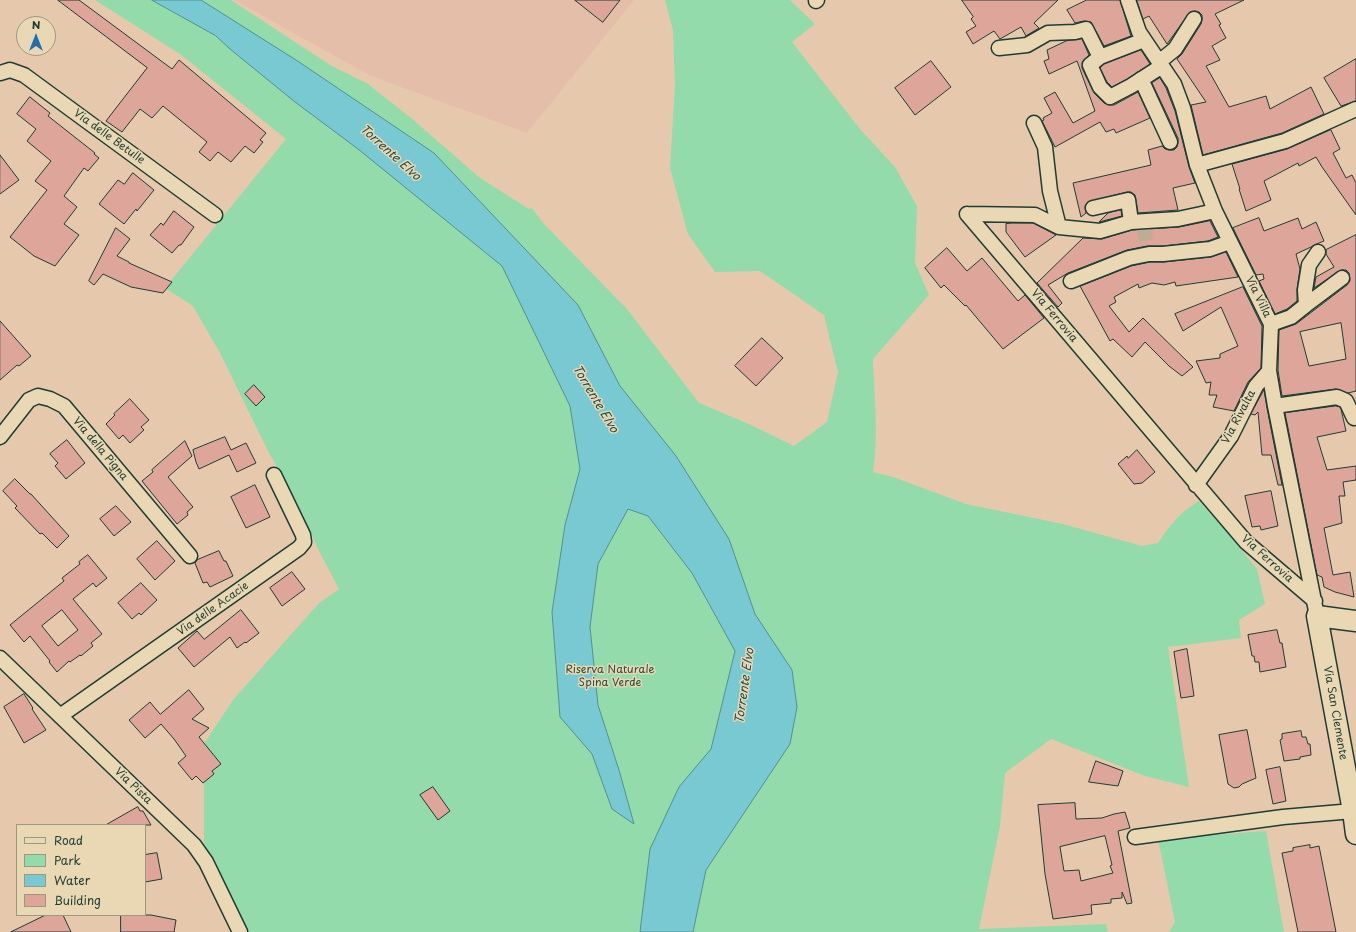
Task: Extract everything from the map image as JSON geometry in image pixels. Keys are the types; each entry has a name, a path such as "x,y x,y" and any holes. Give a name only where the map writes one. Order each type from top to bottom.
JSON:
{"street":[{"name":"Via Villa","path":"1128,0 1139,32 1174,84 1183,108 1197,165 1215,211 1271,324 1269,371 1316,608"},
{"path":"1144,40 1100,57 1090,65 1100,87 1110,97 1141,79 1160,64 1175,49 1194,19"},
{"path":"999,48 1027,45 1048,33 1075,32 1086,29 1100,57"},
{"name":"Via delle Betulle","path":"0,73 10,70 24,75 215,215"},
{"path":"1141,79 1170,142"},
{"path":"1197,165 1285,141 1356,109"},
{"path":"1034,123 1045,147 1050,191 1059,227"},
{"path":"1093,208 1128,200 1139,224"},
{"name":"Via Ferrovia","path":"1215,211 1178,219 1100,231 1059,227 1035,215 967,214 1246,542 1316,608"},
{"path":"1071,281 1149,251 1163,254 1210,249 1230,242"},
{"path":"1306,305 1305,290 1309,265 1318,252"},
{"path":"1271,324 1291,317 1342,278"},
{"name":"Via Rivalta","path":"1196,485 1231,436 1256,386 1269,371"},
{"name":"Via della Pigna","path":"0,438 29,400 38,396 50,399 64,406 190,556"},
{"path":"1275,406 1337,397 1346,401 1354,418"},
{"name":"Via delle Acacie","path":"60,716 299,548 304,542 303,535 274,475"},
{"path":"1316,608 1356,621"},
{"name":"Via San Clemente","path":"1316,608 1356,834"},
{"name":"Via Pista","path":"0,658 194,845 206,862 240,932"},
{"path":"1135,837 1283,817 1353,811"}],"shaded area":[{"path":"234,0 634,0 527,133 371,76"}],"green space":[{"name":"Riserva Naturale Spina Verde","path":"95,0 231,0 330,65 368,84 411,118 480,178 529,209 532,208 543,223 627,309 699,403 751,425 794,446 827,422 838,372 824,315 760,271 715,272 688,234 670,168 675,85 673,30 665,0 790,0 815,24 792,42 860,129 895,167 917,206 915,263 929,295 873,359 876,444 873,472 893,477 966,504 1063,524 1142,546 1158,543 1176,519 1199,501 1257,569 1265,604 1239,620 1241,638 1168,647 1189,787 1145,776 1051,739 1005,773 1000,826 979,929 1106,924 1108,932 242,932 204,847 204,744 233,700 319,603 339,589 319,551 294,497 268,451 220,353 193,306 165,288 286,139 180,54"},
{"path":"1266,831 1284,932 1169,932 1175,922 1158,839"}],"water":[{"name":"Torrente Elvo","path":"152,0 201,0 296,60 434,153 578,305 620,386 676,456 729,539 755,614 792,670 797,707 790,744 706,870 693,932 640,932 650,849 679,787 711,749 735,651 692,573 648,516 628,509 598,564 590,627 598,705 619,770 634,824 612,809 592,754 560,717 552,612 565,525 580,469 570,406 502,266 358,149 295,102 216,36"}],"building":[{"path":"58,0 79,0 172,69 179,60 266,133 260,140 263,142 254,153 245,146 231,162 218,152 210,161 199,152 207,142 163,106 152,118 140,109 122,132 106,121 147,68"},
{"path":"575,0 620,0 603,22"},
{"path":"962,0 1058,0 1034,23 1039,28 1026,36 1021,27 1000,39 994,31 973,44 966,32 976,26 971,19 973,17"},
{"path":"1087,0 1120,0 1131,36 1104,46 1091,22 1084,21 1075,23 1067,10"},
{"path":"1137,0 1244,0 1215,14 1221,24 1219,25 1226,38 1212,46 1220,60 1206,66 1229,107 1266,96 1270,109 1311,87 1324,114 1282,133 1203,155 1191,105 1206,102 1177,59 1182,54 1201,24 1202,15 1195,11 1190,12 1167,44 1149,16 1143,19"},
{"path":"1082,39 1089,55 1083,61 1082,68 1094,93 1104,103 1114,105 1138,92 1150,118 1116,133 1114,129 1106,132 1100,122 1055,147 1042,121 1044,120 1043,118 1052,113 1044,98 1055,92 1073,123 1095,111 1077,61 1049,74 1044,61 1049,59 1047,50 1066,41"},
{"path":"1141,50 1150,64 1112,87 1107,82 1100,68 1104,64"},
{"path":"1356,59 1356,101 1341,106 1324,78"},
{"path":"931,61 951,87 915,115 895,88"},
{"path":"1160,78 1166,88 1175,111 1189,167 1195,183 1173,188 1178,210 1138,213 1135,195 1131,192 1127,192 1088,202 1085,206 1086,213 1081,217 1073,183 1151,165 1148,150 1162,146 1165,149 1174,150 1177,147 1178,138 1152,83"},
{"path":"30,97 50,113 48,116 95,153 94,154 99,158 88,171 84,168 64,196 77,207 64,224 79,235 55,266 34,256 10,237 47,190 35,181 51,161 27,141 36,129 17,114"},
{"path":"1331,130 1340,149 1333,153 1346,178 1352,175 1356,183 1356,215 1316,157 1299,166 1298,163 1264,181 1271,200 1246,211 1232,164 1287,149"},
{"path":"0,155 19,180 0,194"},
{"path":"133,173 154,190 124,224 99,204 118,180 124,184"},
{"path":"1121,210 1122,216 1099,222 1108,213"},
{"path":"174,211 194,227 181,245 179,245 172,253 150,235 161,223 163,225"},
{"path":"1259,218 1264,231 1298,218 1302,229 1316,222 1324,241 1296,254 1300,269 1297,301 1287,309 1275,314 1259,281 1264,279 1263,274 1256,275 1233,228"},
{"path":"1210,221 1218,237 1208,241 1163,246 1147,246 1127,250 1068,273 1048,285 1062,303 1058,307 1037,283 1083,238 1102,239 1132,230 1179,227"},
{"path":"1033,223 1056,235 1025,257 1006,232 1006,224"},
{"path":"116,228 130,239 117,256 172,282 163,293 131,287 103,274 94,285 89,281"},
{"path":"1356,235 1356,391 1348,393 1336,389 1282,396 1278,370 1279,330 1296,324 1347,285 1350,281 1349,273 1346,270 1341,270 1314,288 1316,277 1334,267 1326,254 1326,250","holes":["1341,323 1346,359 1309,366 1300,332"]},
{"path":"947,248 967,271 982,258 1018,301 1025,295 1044,318 1003,349 966,305 965,306 944,285 941,288 925,268"},
{"path":"1226,252 1238,277 1176,286 1175,282 1164,285 1152,283 1139,288 1138,284 1114,297 1116,302 1109,306 1129,332 1143,318 1193,367 1182,376 1169,366 1145,342 1132,357 1113,339 1110,341 1080,286 1131,266 1150,262 1211,257"},
{"path":"1243,287 1262,326 1261,368 1248,382 1234,411 1213,407 1217,395 1209,395 1211,382 1206,383 1196,361 1220,358 1220,354 1238,346 1221,307 1183,331 1175,314"},
{"path":"0,321 31,356 19,366 17,365 0,380"},
{"path":"762,338 783,358 756,386 735,366"},
{"path":"254,385 265,397 256,406 245,394"},
{"path":"1264,390 1282,485 1278,485 1271,455 1262,455 1258,412 1255,415 1251,414"},
{"path":"130,399 149,420 141,427 144,430 130,443 123,435 119,439 106,424"},
{"path":"1336,406 1340,407 1341,409 1346,431 1317,437 1327,470 1356,466 1356,480 1343,482 1345,496 1339,496 1342,523 1324,528 1333,575 1350,572 1354,597 1335,592 1324,587 1322,577 1317,575 1285,413"},
{"path":"225,437 231,450 246,443 256,463 237,472 229,455 199,469 193,450"},
{"path":"67,440 85,463 66,479 55,466 58,463 50,454"},
{"path":"185,441 192,456 168,477 193,507 187,512 188,515 177,524 142,481 153,472 152,470"},
{"path":"1137,450 1155,472 1142,483 1134,484 1118,464"},
{"path":"15,479 31,494 69,536 57,548 42,533 40,534 15,508 17,506 3,491"},
{"path":"255,485 270,517 246,528 231,497"},
{"path":"1271,491 1278,526 1261,530 1260,526 1252,527 1245,496"},
{"path":"116,506 131,522 114,536 100,519"},
{"path":"157,541 175,561 155,580 137,559"},
{"path":"219,551 224,561 226,561 233,576 210,587 207,582 203,583 195,563 197,560"},
{"path":"88,555 107,578 96,587 93,583 73,599 102,634 91,643 93,646 81,656 80,655 70,662 69,661 57,672 30,636 24,642 10,625 64,581 62,578 80,564 79,562","holes":["62,610 78,630 58,646 42,626"]},
{"path":"292,572 305,589 282,606 270,588"},
{"path":"141,583 157,600 141,615 139,613 132,619 118,603"},
{"path":"241,610 259,633 237,648 230,637 194,667 178,648 197,631 204,639"},
{"path":"1277,630 1280,643 1282,643 1286,667 1260,672 1259,662 1255,662 1254,656 1252,656 1248,635"},
{"path":"1187,649 1194,696 1181,698 1174,652"},
{"path":"189,690 204,709 192,719 209,728 199,737 221,764 212,771 214,774 203,783 196,776 192,780 178,763 186,756 161,724 145,738 129,720 150,702 160,714"},
{"path":"24,694 46,730 24,743 4,707"},
{"path":"1247,730 1256,778 1234,788 1228,784 1219,735"},
{"path":"1301,731 1302,737 1306,737 1308,744 1310,744 1311,755 1300,757 1300,759 1284,761 1280,740 1282,739 1282,734"},
{"path":"1096,761 1123,771 1118,786 1089,782"},
{"path":"1280,767 1286,801 1273,804 1266,770"},
{"path":"433,787 450,811 438,820 420,795"},
{"path":"1075,803 1076,819 1102,818 1125,812 1130,828 1118,831 1132,903 1127,904 1122,892 1122,898 1111,899 1111,903 1091,905 1092,914 1053,919 1045,874 1038,805","holes":["1105,836 1112,865 1110,866 1113,873 1081,881 1079,870 1064,871 1060,847"]},
{"path":"138,807 140,811 143,811 151,825 146,824 108,824"},
{"path":"1310,845 1310,848 1319,846 1336,932 1298,932 1282,853 1293,851 1293,848"},
{"path":"157,853 162,879 146,882 146,855"},
{"path":"151,915 176,920 174,932 121,932 121,916"},
{"path":"44,916 63,916 71,932 11,932"}],"tunnel":[{"path":"1143,227 1148,247"}]}
